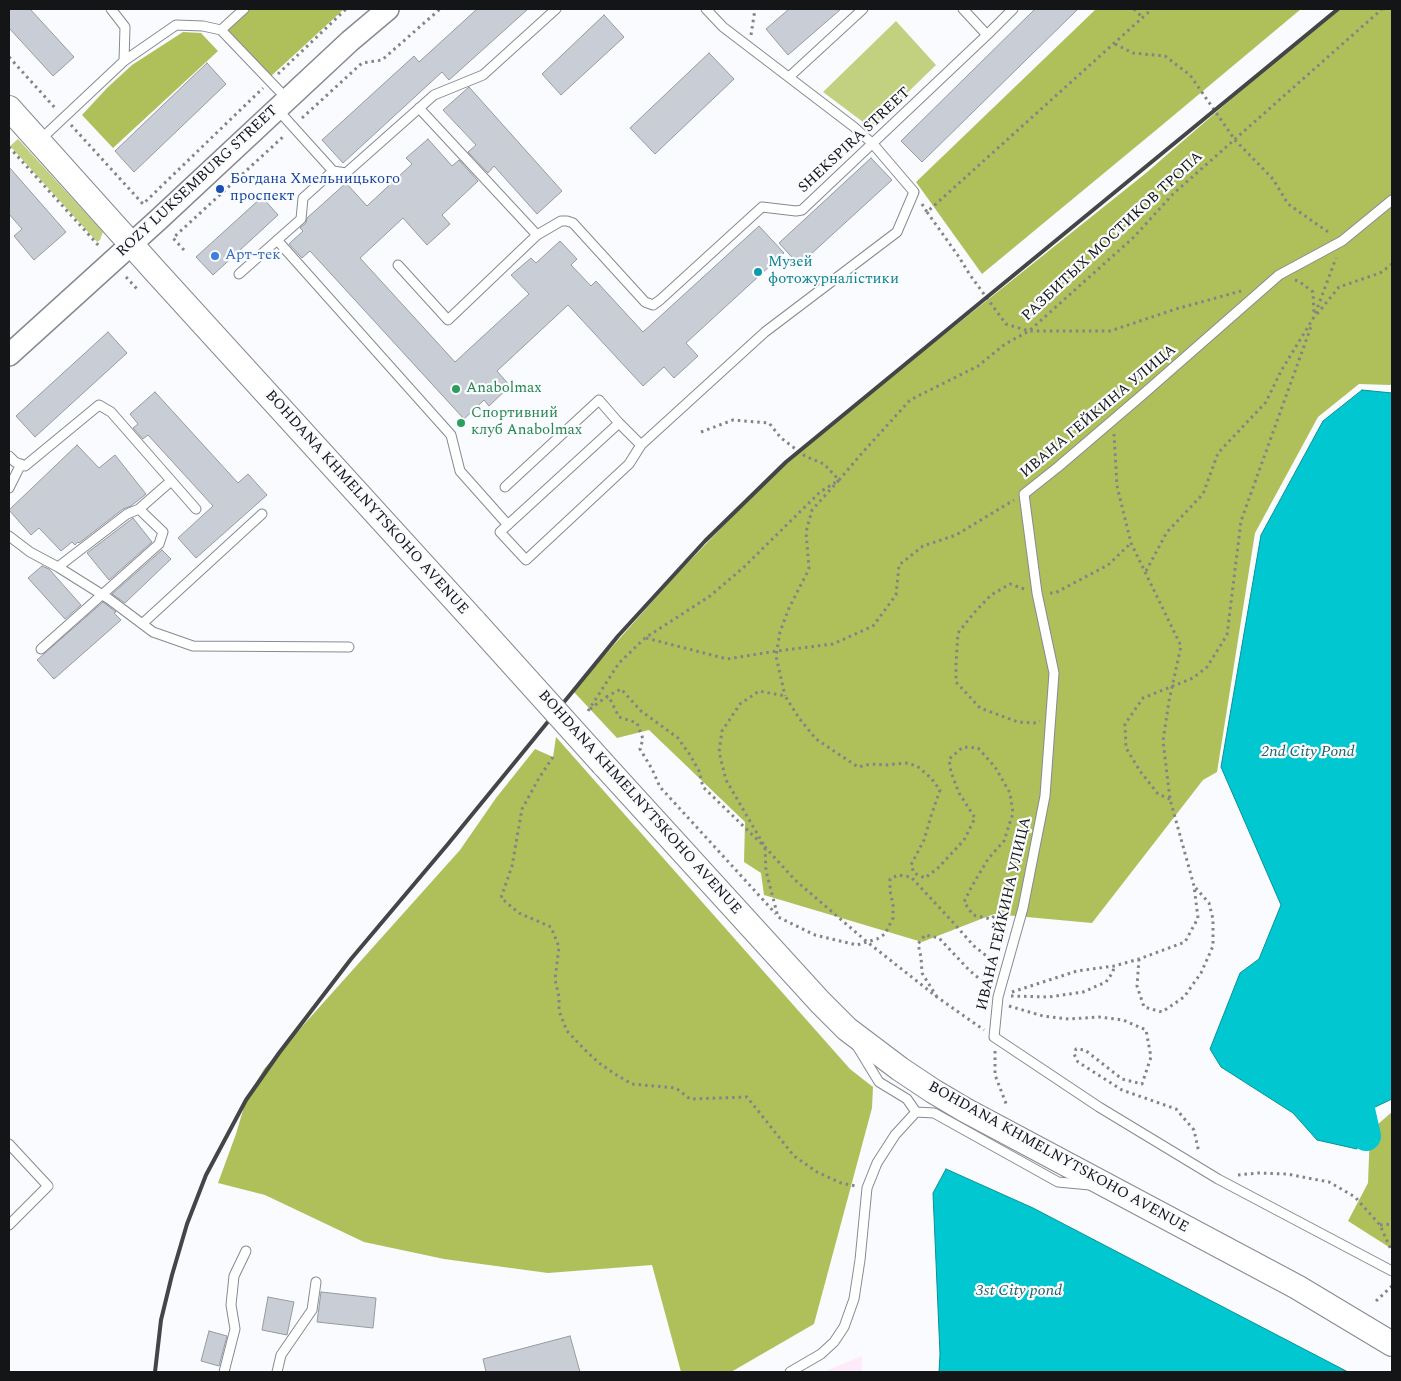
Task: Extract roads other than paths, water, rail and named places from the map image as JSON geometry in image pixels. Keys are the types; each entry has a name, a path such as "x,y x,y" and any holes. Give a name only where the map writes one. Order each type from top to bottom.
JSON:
{"main road":[{"name":"BOHDANA KHMELNYTSKOHO AVENUE","path":"9,108 603,764 820,1002 847,1029 900,1069 981,1119 1297,1287 1392,1344"}],"street":[{"name":"ROZY LUKSEMBURG STREET","path":"9,355 350,41 388,9"}],"lane":[{"path":"111,9 125,27 124,61"},
{"path":"221,30 244,9"},
{"path":"39,141 124,61 176,25 203,26 221,30 270,81 282,104 333,171 346,173 434,95 483,74 556,9"},
{"path":"619,423 500,532 526,560 629,464 640,445 765,332 897,232 914,192 873,144 854,127 723,27 706,9"},
{"path":"789,77 863,9"},
{"path":"963,9 987,35"},
{"name":"SHEKSPIRA STREET","path":"398,265 448,320 537,235 561,221 573,223 645,302 653,305 762,207 802,210 1013,9"},
{"path":"419,108 537,235"},
{"path":"239,274 301,219 303,198 333,171"},
{"name":"ИВАНА ГЕЙКИНА УЛИЦА","path":"1392,200 1342,241 1279,275 1058,467 1024,494 1037,593 1054,672 1045,796 1023,908 998,997 994,1037 1099,1107 1218,1179 1392,1271"},
{"path":"277,240 452,435 460,471 508,525"},
{"path":"504,487 599,400 640,445"},
{"path":"9,456 15,462 25,466 99,405 111,412 196,509"},
{"path":"9,488 21,464"},
{"path":"58,567 127,514 139,509 171,481"},
{"path":"41,649 159,544 163,532 139,509"},
{"path":"142,624 262,514"},
{"path":"9,536 30,552 102,594 153,632 194,646 350,647"},
{"path":"847,1029 879,1082 907,1099 916,1112"},
{"path":"790,1372 822,1354 834,1342 844,1327 854,1299 867,1188 877,1163 895,1135 916,1112 934,1112 1058,1182 1107,1187"},
{"path":"9,1144 48,1186 9,1225"},
{"path":"224,1372 235,1329 230,1305 234,1276 246,1251"},
{"path":"277,1372 281,1355 312,1310 316,1282"}],"water":[{"name":"2nd City Pond","path":"1362,390 1392,393 1392,1099 1354,1117 1357,1149 1317,1140 1293,1113 1221,1067 1210,1049 1240,973 1259,959 1281,905 1221,767 1261,535 1323,421"},
{"name":"3st City pond","path":"946,1169 1033,1208 1348,1372 939,1372 940,1354 933,1193"}],"waterway":[{"path":"1352,1074 1366,1136"}],"railway":[{"path":"155,1372 161,1320 187,1224 206,1175 246,1100 279,1053 351,959 618,636 705,541 786,462 1338,9"}],"place":[{"name":"Богдана Хмельницького проспект","path":"220,189"},
{"name":"Арт-тек","path":"215,256"},
{"name":"Музей фотожурналістики","path":"758,272"},
{"name":"Anabolmax","path":"456,389"},
{"name":"Спортивний клуб Anabolmax","path":"461,423"}]}
